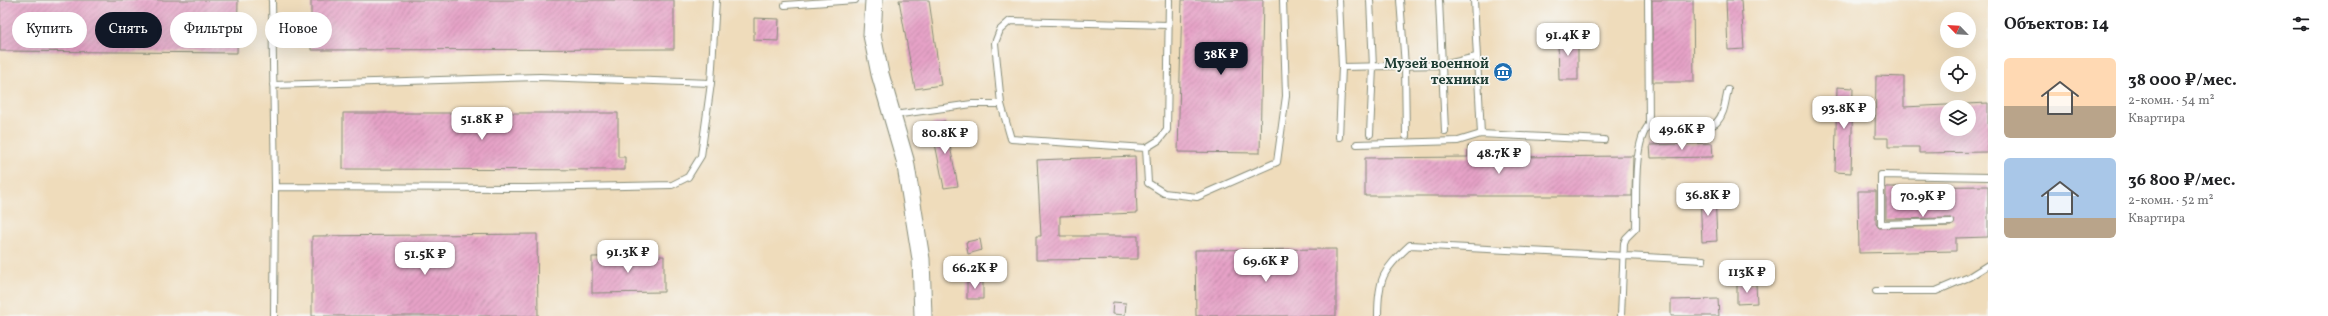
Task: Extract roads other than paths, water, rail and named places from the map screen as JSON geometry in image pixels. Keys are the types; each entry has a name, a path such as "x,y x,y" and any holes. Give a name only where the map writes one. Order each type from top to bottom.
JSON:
{"main road":[{"path":"874,0 872,35 880,74 906,160 921,259 922,316"}],"lane":[{"path":"272,0 275,188 274,316"},
{"path":"275,188 530,188 672,185 688,177 701,156 711,83 716,0"},
{"path":"785,5 855,0"},
{"path":"1168,25 1010,21 1000,30 995,43 1001,104 1011,139 1146,148 1159,140 1166,130 1169,0"},
{"path":"1146,148 1148,183 1164,193 1197,197 1277,162 1286,96 1283,0"},
{"path":"1339,0 1342,67 1339,137"},
{"path":"1370,0 1373,67 1370,134"},
{"path":"1400,0 1405,66 1406,136"},
{"path":"1439,0 1443,65 1444,131"},
{"path":"1474,0 1481,134"},
{"path":"1621,316 1622,256 1626,238 1636,228 1639,146 1643,131 1649,125 1648,0"},
{"path":"1342,67 1443,65 1476,57"},
{"path":"273,85 540,77 711,83"},
{"path":"1649,125 1704,128 1716,124 1723,113 1728,90"},
{"path":"892,116 972,104 1001,104"},
{"path":"1357,144 1458,141 1481,134 1604,140"},
{"path":"1951,222 1881,224 1881,175 1988,177"},
{"path":"1378,316 1378,290 1389,265 1410,244 1703,260"},
{"path":"1876,291 1936,291 1969,277 1988,265"}],"place":[{"name":"Музей военной техники","path":"1503,72"}]}
